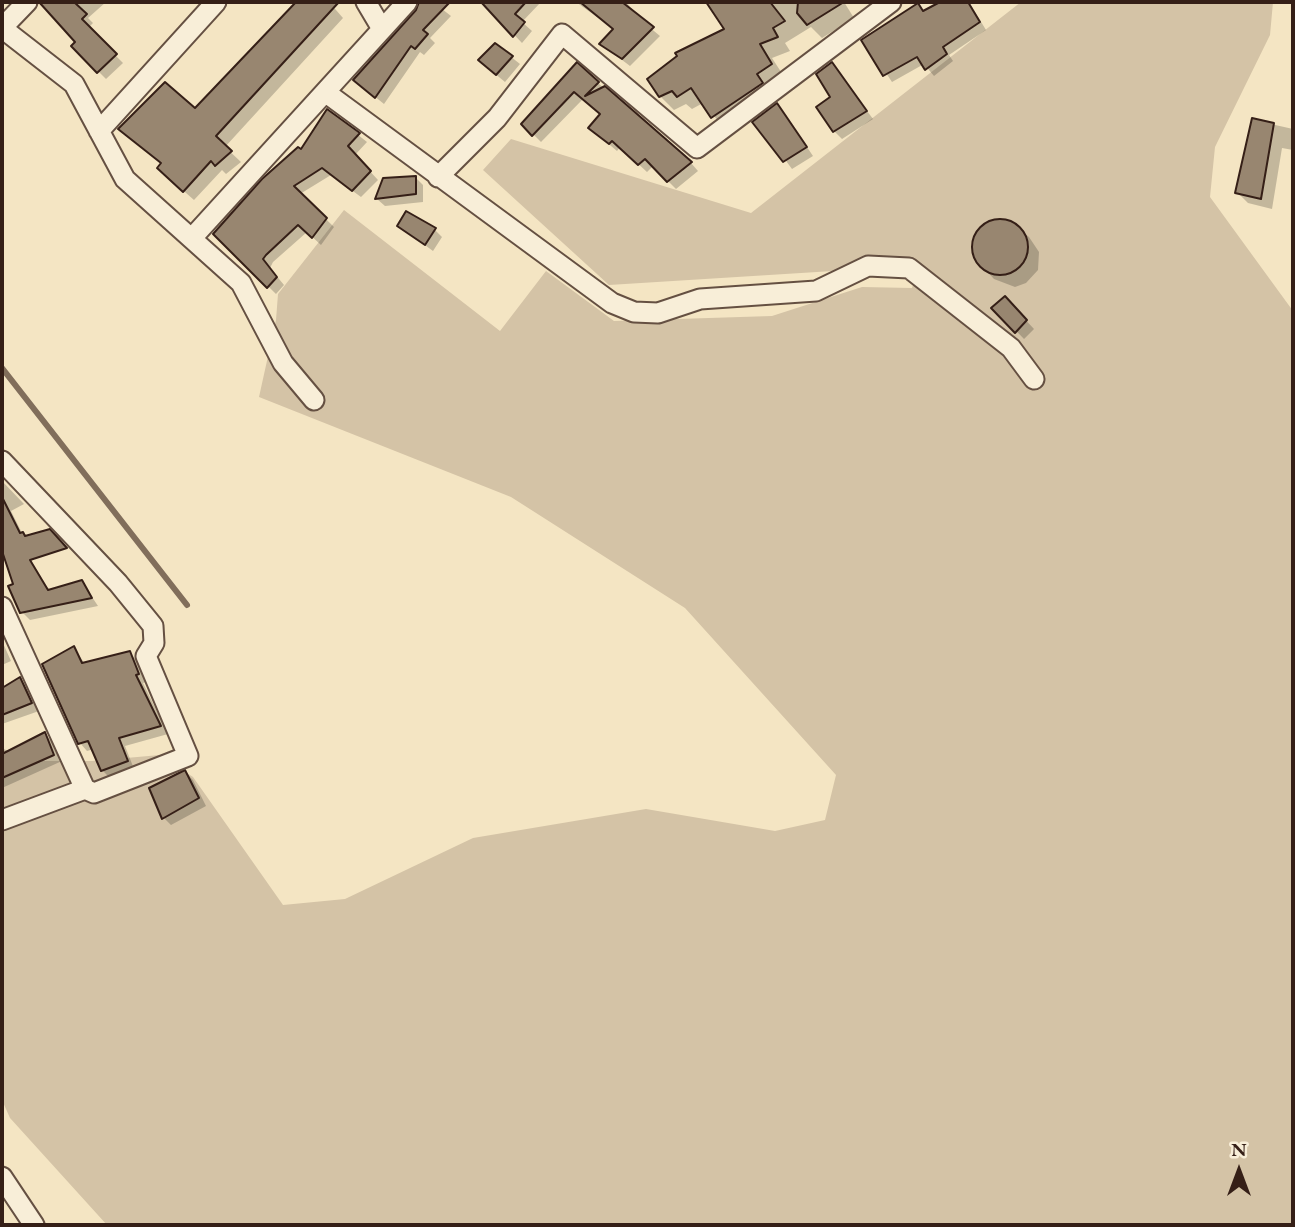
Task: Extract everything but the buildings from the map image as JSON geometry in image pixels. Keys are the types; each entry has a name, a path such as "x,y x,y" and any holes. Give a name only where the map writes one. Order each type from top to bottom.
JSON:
{"street":[{"path":"27,2 2,28 74,84 125,179 241,283 284,363 314,400"},
{"path":"99,131 216,2"},
{"path":"366,2 382,29"},
{"path":"192,238 407,2"},
{"path":"438,177 498,118 562,34 697,148 891,2"},
{"path":"325,92 612,303 634,312 658,313 700,299 816,291 868,266 909,268 1011,348 1034,379"},
{"path":"2,461 118,583 153,626 154,643 146,656 188,756 94,793 85,789 2,607"},
{"path":"2,820 85,789"},
{"path":"2,1177 34,1225"}],"shaded area":[{"path":"1021,2 1273,2 1270,35 1215,147 1210,197 1293,311 1293,1225 107,1225 10,1118 2,1100 2,777 25,761 92,761 160,755 193,777 283,905 345,899 473,838 646,809 775,831 825,820 836,775 685,608 511,497 259,397 276,320 278,294 344,210 500,331 546,271 614,321 772,316 862,287 912,288 920,263 876,255 833,271 609,285 483,170 511,139 751,213"}],"waterway":[{"path":"2,368 187,605"}]}
